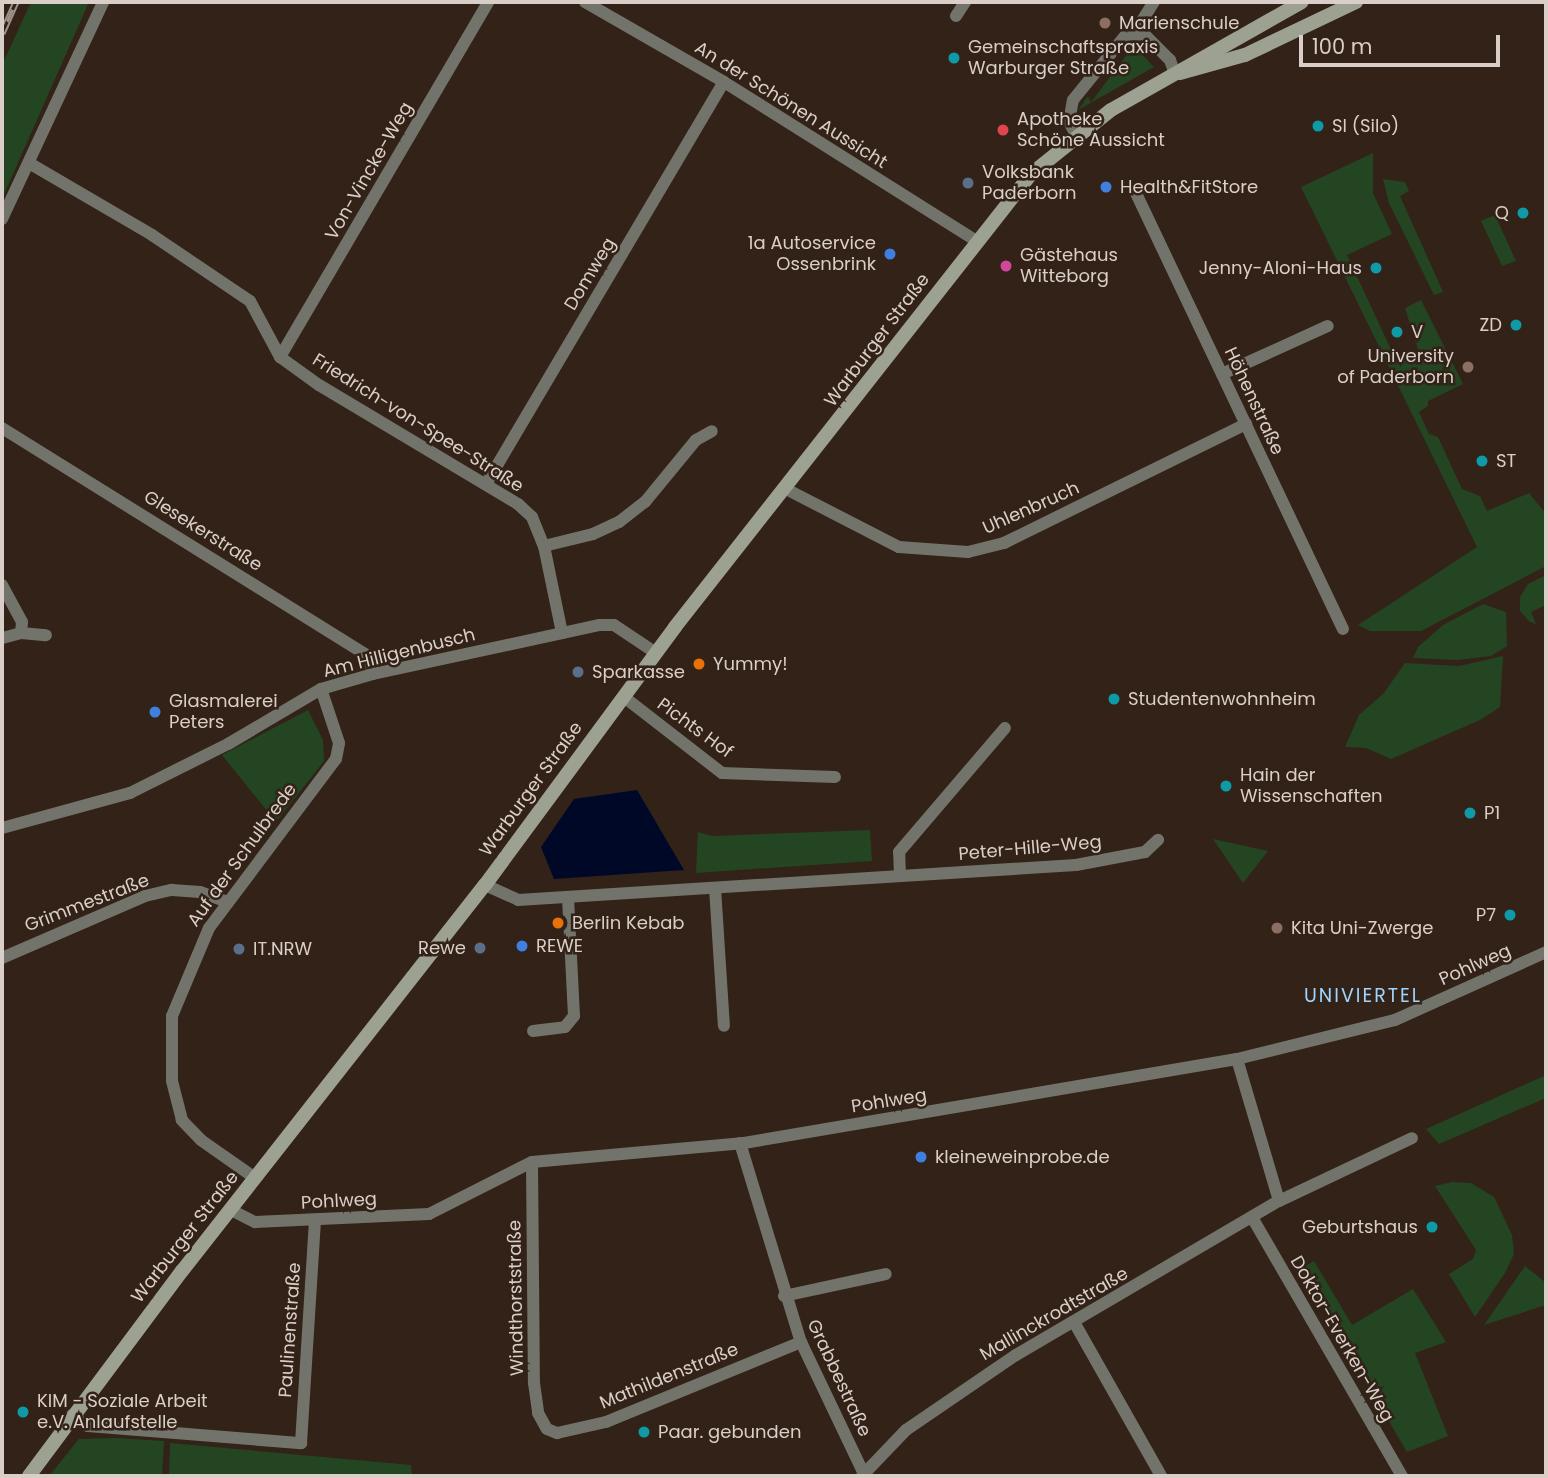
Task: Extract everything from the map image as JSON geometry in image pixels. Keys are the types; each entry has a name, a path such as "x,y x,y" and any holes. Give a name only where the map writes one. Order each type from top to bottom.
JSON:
{"main road":[{"name":"Warburger Straße","path":"29,1476 72,1415 485,885 656,653 1035,169 1076,135 1175,74 1302,2"},
{"name":"Warburger Straße","path":"1175,74 1245,55 1356,2"}],"street":[{"path":"2,219 103,2"},
{"name":"Von-Vincke-Weg","path":"280,357 488,2"},
{"name":"An der Schönen Aussicht","path":"585,2 724,82 976,241"},
{"path":"956,16 965,2"},
{"path":"1076,135 1069,122 1073,100 1116,45 1135,32 1154,2"},
{"path":"1135,32 1144,34 1170,60 1175,74"},
{"name":"Domweg","path":"486,484 724,82"},
{"name":"Friedrich-von-Spee-Straße","path":"29,163 152,235 250,301 280,357 346,404 486,484 532,516 544,546 562,632"},
{"name":"Höhenstraße","path":"1134,188 1343,629"},
{"path":"1222,374 1328,326"},
{"name":"Uhlenbruch","path":"786,489 866,534 899,547 968,552 1004,543 1246,424"},
{"name":"Glesekerstraße","path":"2,428 369,656 373,674"},
{"path":"544,546 593,534 619,522 645,502 696,440 712,431"},
{"path":"2,585 22,622 21,634"},
{"name":"Am Hilligenbusch","path":"2,828 130,793 228,744 321,690 373,674 562,632 614,625 656,653"},
{"path":"2,638 21,634 46,635"},
{"name":"Auf der Schulbrede","path":"256,1178 201,1140 182,1120 172,1081 171,1034 176,1006 200,942 336,758 339,743 321,690"},
{"name":"Pichts Hof","path":"624,697 722,773 835,777"},
{"path":"900,876 899,852 1005,729"},
{"name":"Peter-Hille-Weg","path":"485,885 518,900 900,876 1076,864 1145,852 1158,840"},
{"path":"715,888 723,1026"},
{"name":"Grimmestraße","path":"2,958 145,896 172,890 200,892 228,902"},
{"path":"533,1031 565,1027 574,1016 568,897"},
{"name":"Pohlweg","path":"231,1210 248,1221 429,1214 532,1162 740,1143 1237,1059 1395,1020 1546,952"},
{"path":"1237,1059 1279,1201"},
{"name":"Mallinckrodtstraße","path":"863,1475 906,1430 945,1401 1279,1201 1412,1138"},
{"name":"Grabbestraße","path":"740,1143 801,1342 863,1475"},
{"name":"Windthorststraße","path":"532,1162 534,1383 538,1413 547,1429"},
{"name":"Doktor-Everken-Weg","path":"1253,1219 1402,1476"},
{"name":"Paulinenstraße","path":"72,1415 88,1426 301,1443 315,1220"},
{"path":"785,1296 886,1274"},
{"path":"1074,1322 1161,1476"},
{"name":"Mathildenstraße","path":"547,1429 557,1433 606,1422 801,1342"}],"green space":[{"path":"31,2 89,2 2,199 2,65"},
{"path":"1141,40 1135,47 1154,67 1078,110 1088,96 1091,102 1128,53 1127,41"},
{"path":"1373,153 1373,193 1392,234 1347,255 1395,358 1419,353 1405,308 1421,300 1463,384 1428,401 1428,406 1419,412 1429,434 1438,437 1462,489 1480,496 1487,511 1529,493 1546,514 1546,566 1421,631 1370,631 1358,625 1477,547 1301,187"},
{"path":"1383,179 1405,182 1409,191 1400,196 1443,292 1434,295 1389,203"},
{"path":"1495,215 1516,261 1502,266 1481,221"},
{"path":"1546,575 1546,605 1531,612 1536,624 1530,622 1520,611 1520,597 1528,584"},
{"path":"1483,604 1506,612 1507,646 1491,656 1458,660 1413,658 1418,647 1443,625"},
{"path":"1503,656 1500,707 1480,720 1391,759 1366,748 1345,747 1359,715 1384,693 1405,663 1459,666"},
{"path":"308,710 323,740 324,761 276,822 222,755"},
{"path":"870,830 872,861 696,873 698,832 712,836"},
{"path":"1213,839 1268,851 1243,883"},
{"path":"1546,1075 1546,1098 1439,1144 1426,1129"},
{"path":"1452,1182 1471,1183 1494,1197 1512,1235 1514,1254 1505,1273 1475,1317 1449,1274 1473,1259 1476,1250 1435,1186"},
{"path":"1314,1261 1352,1325 1413,1289 1446,1342 1415,1353 1448,1436 1407,1452 1300,1269"},
{"path":"1525,1266 1546,1283 1546,1305 1484,1325"},
{"path":"79,1439 164,1441 162,1476 49,1476"},
{"path":"170,1443 411,1465 412,1476 169,1476"}],"water":[{"path":"637,790 684,870 554,879 541,847 574,799"}],"railway":[{"path":"2,33 16,2"}],"place":[{"name":"Marienschule","path":"1105,23"},
{"name":"Gemeinschaftspraxis Warburger Straße","path":"954,58"},
{"name":"SI (Silo)","path":"1318,126"},
{"name":"Apotheke Schöne Aussicht","path":"1003,130"},
{"name":"Volksbank Paderborn","path":"968,183"},
{"name":"Health&FitStore","path":"1106,187"},
{"name":"Q","path":"1523,213"},
{"name":"1a Autoservice Ossenbrink","path":"890,254"},
{"name":"Gästehaus Witteborg","path":"1006,266"},
{"name":"Jenny-Aloni-Haus","path":"1376,268"},
{"name":"ZD","path":"1516,325"},
{"name":"V","path":"1397,332"},
{"name":"University of Paderborn","path":"1468,367"},
{"name":"ST","path":"1482,461"},
{"name":"Yummy!","path":"699,664"},
{"name":"Sparkasse","path":"578,672"},
{"name":"Studentenwohnheim","path":"1114,699"},
{"name":"Glasmalerei Peters","path":"155,712"},
{"name":"Hain der Wissenschaften","path":"1226,786"},
{"name":"P1","path":"1470,813"},
{"name":"P7","path":"1510,915"},
{"name":"Berlin Kebab","path":"558,923"},
{"name":"Kita Uni-Zwerge","path":"1277,928"},
{"name":"REWE","path":"522,946"},
{"name":"Rewe","path":"480,948"},
{"name":"IT.NRW","path":"239,949"},
{"name":"kleineweinprobe.de","path":"921,1157"},
{"name":"Geburtshaus","path":"1432,1227"},
{"name":"KIM - Soziale Arbeit e.V. Anlaufstelle","path":"23,1412"},
{"name":"Paar. gebunden","path":"644,1432"}],"district":[{"name":"UNIVIERTEL","path":"1363,996"}]}
